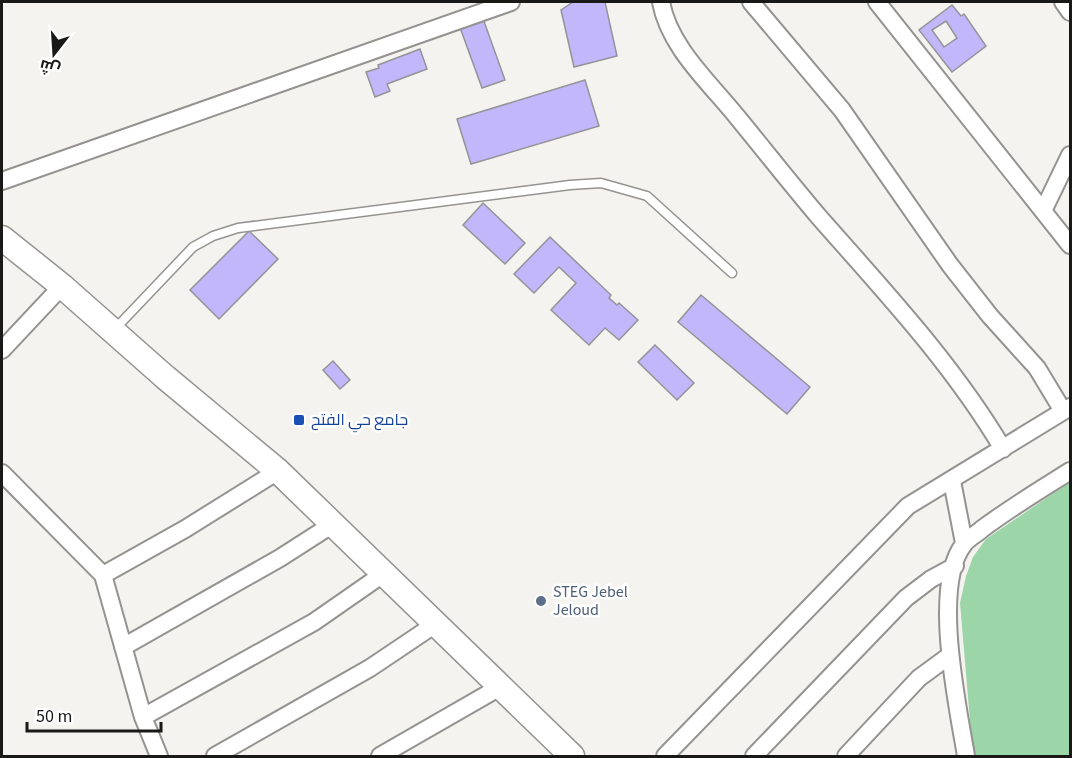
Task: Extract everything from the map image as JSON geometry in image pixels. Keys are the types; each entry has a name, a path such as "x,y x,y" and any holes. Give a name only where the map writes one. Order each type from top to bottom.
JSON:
{"main road":[{"path":"2,238 62,286 278,471 572,756"}],"street":[{"path":"2,181 512,2"},
{"path":"661,2 663,16 681,48 773,162 932,346 966,391 1003,449"},
{"path":"665,756 908,506 1067,409 1037,368 990,316 950,265 842,110 751,2"},
{"path":"877,2 1071,245"},
{"path":"1063,2 1071,12"},
{"path":"1043,211 1071,155"},
{"path":"2,350 62,286"},
{"path":"103,575 185,529 278,471"},
{"path":"966,756 949,656 950,601 955,566 964,543 1007,510 1071,471"},
{"path":"2,473 103,575 144,717 159,756"},
{"path":"952,481 964,543"},
{"path":"123,647 280,558 333,524"},
{"path":"754,756 906,598 931,579 955,566"},
{"path":"144,717 314,622 383,574"},
{"path":"215,756 370,668 437,623"},
{"path":"846,756 919,678 949,656"},
{"path":"380,756 500,687"}],"lane":[{"path":"114,331 179,260 194,247 222,233 255,224 422,205 570,184 601,183 647,196 732,273"}],"green space":[{"path":"1070,482 1070,756 973,756 960,603 966,576 973,557 986,539"}],"building":[{"path":"573,2 605,2 617,56 574,67 561,10"},
{"path":"952,5 961,16 964,14 986,46 952,72 919,30","holes":["946,21 957,38 944,47 932,30"]},
{"path":"481,13 505,80 482,88 458,22"},
{"path":"420,49 427,69 387,84 390,91 375,97 366,72"},
{"path":"585,80 599,126 471,164 457,119"},
{"path":"483,203 525,243 505,264 463,225"},
{"path":"249,231 278,259 219,319 190,290"},
{"path":"550,237 611,295 609,298 617,305 619,303 638,320 619,340 605,328 589,345 551,310 576,283 559,267 534,293 514,274"},
{"path":"701,295 810,387 787,414 678,322"},
{"path":"655,345 694,383 677,400 638,362"},
{"path":"333,361 350,380 340,389 323,370"}],"place":[{"name":"جامع حي الفتح","path":"299,420"},
{"name":"STEG Jebel Jeloud","path":"541,601"}]}
